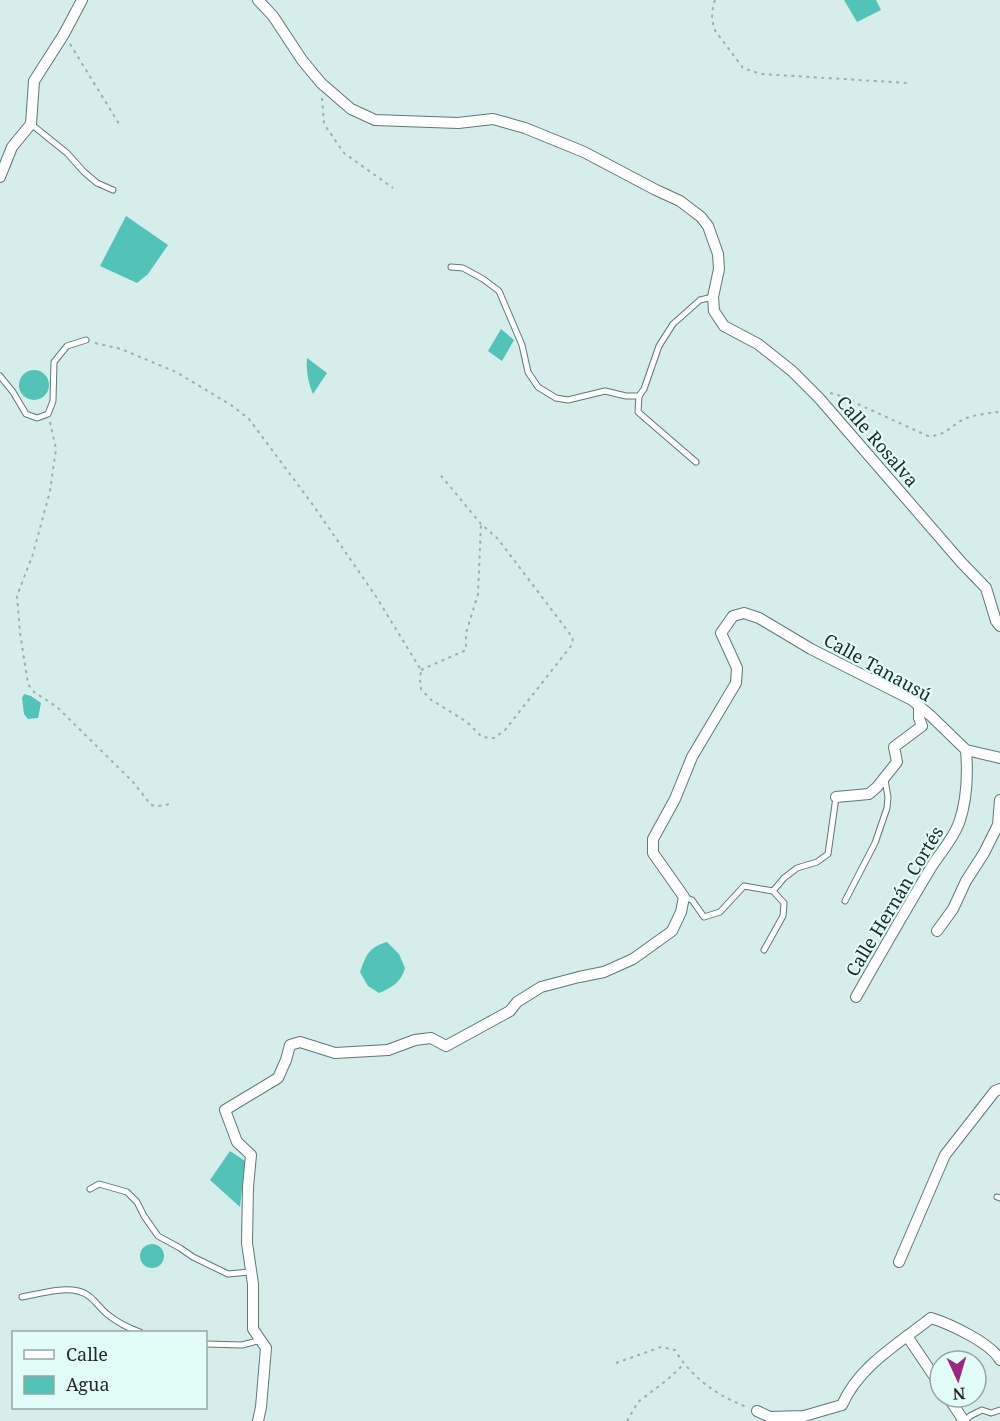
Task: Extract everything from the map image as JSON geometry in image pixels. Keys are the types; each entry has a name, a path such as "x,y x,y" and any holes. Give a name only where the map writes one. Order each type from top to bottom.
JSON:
{"street":[{"path":"0,177 12,147 31,124 34,81 64,34 82,0"},
{"path":"258,0 273,16 321,83 351,109 375,120 458,123 493,119 525,128 584,152 680,201 701,217 708,226 718,254 719,269 713,297"},
{"name":"Calle Rosalva","path":"713,297 714,311 724,326 758,344 792,371 819,398 987,588 996,621 1000,626"},
{"name":"Calle Tanausú","path":"684,897 653,853 653,839 675,799 692,757 736,683 737,668 721,633 733,616 744,613 759,618 811,649 912,700 966,750 1000,758"},
{"path":"836,797 869,794 878,787 897,762 894,747 922,726 919,706"},
{"name":"Calle Hernán Cortés","path":"856,997 959,824 968,771 966,750"},
{"path":"937,931 953,909 998,825 1000,800"},
{"path":"258,1421 266,1348 253,1329 253,1284 247,1243 251,1155 237,1142 225,1110 278,1078 290,1045 300,1042 335,1053 388,1050 415,1040 431,1038 446,1046 510,1011 517,1002 541,987 604,972 633,959 672,931 681,912 684,897"},
{"path":"899,1262 945,1155 995,1091 1000,1089"},
{"path":"757,1411 770,1417 804,1416 842,1405 849,1391 861,1376 882,1355 931,1318 948,1324 975,1339 1000,1360"},
{"path":"907,1336 928,1367"}],"lane":[{"path":"31,124 67,153 97,183 112,189"},
{"path":"451,267 463,268 499,291 522,345 528,372 538,387 556,398 568,400 605,391 626,396 639,396"},
{"path":"696,462 638,412 639,396 644,389 659,346 673,324 700,300 713,297"},
{"path":"0,376 26,414 37,418 48,414 53,401 54,362 67,346 86,340"},
{"path":"845,901 875,843 887,808 888,797 884,778"},
{"path":"773,891 797,868 817,862 828,854 836,797"},
{"path":"684,897 692,900 704,916 720,912 744,886 773,891 784,903 783,916 764,950"},
{"path":"90,1189 99,1184 128,1192 137,1202 158,1236 228,1274 250,1272"},
{"path":"22,1297 63,1290 79,1291 92,1298 105,1313 123,1326 137,1331"},
{"path":"207,1344 242,1345 261,1340"},
{"path":"965,1421 982,1410 991,1413 1000,1410"}],"path":[{"path":"715,0 712,17 714,29 743,68 761,74 908,83"},
{"path":"64,34 121,127"},
{"path":"321,83 324,124 328,132 344,153 393,188"},
{"path":"86,340 121,350 176,372 249,418 320,514 377,598 422,670 421,689 430,699 467,722 482,737 494,738 505,730 571,646 573,638 498,538 481,524 438,472"},
{"path":"819,398 828,393 838,395 928,436 936,436 964,419 996,412 1000,414"},
{"path":"48,414 56,449 50,490 33,554 17,596 28,684 34,692 57,707 133,782 151,805 170,804"},
{"path":"422,670 466,650 466,633 478,594 481,524"},
{"path":"616,1363 661,1347 675,1350 684,1365 707,1386 757,1411"},
{"path":"627,1421 638,1402 684,1365"}],"water":[{"path":"844,0 876,0 881,10 857,22"},
{"path":"126,216 168,245 148,274 137,283 100,266"},
{"path":"501,329 514,340 502,361 488,351"},
{"path":"307,358 327,373 313,394 308,376"},
{"path":"34,370 40,371 48,379 48,391 40,399 34,400 28,399 20,391 19,385 20,379 28,371"},
{"path":"24,694 41,703 38,718 28,719 24,714 22,698"},
{"path":"387,942 399,954 405,968 396,984 379,993 368,986 360,972 369,952 376,946"},
{"path":"230,1151 245,1161 240,1207 210,1180"},
{"path":"152,1244 157,1245 163,1251 163,1261 157,1267 152,1268 147,1267 141,1261 140,1256 141,1251 147,1245"}]}
